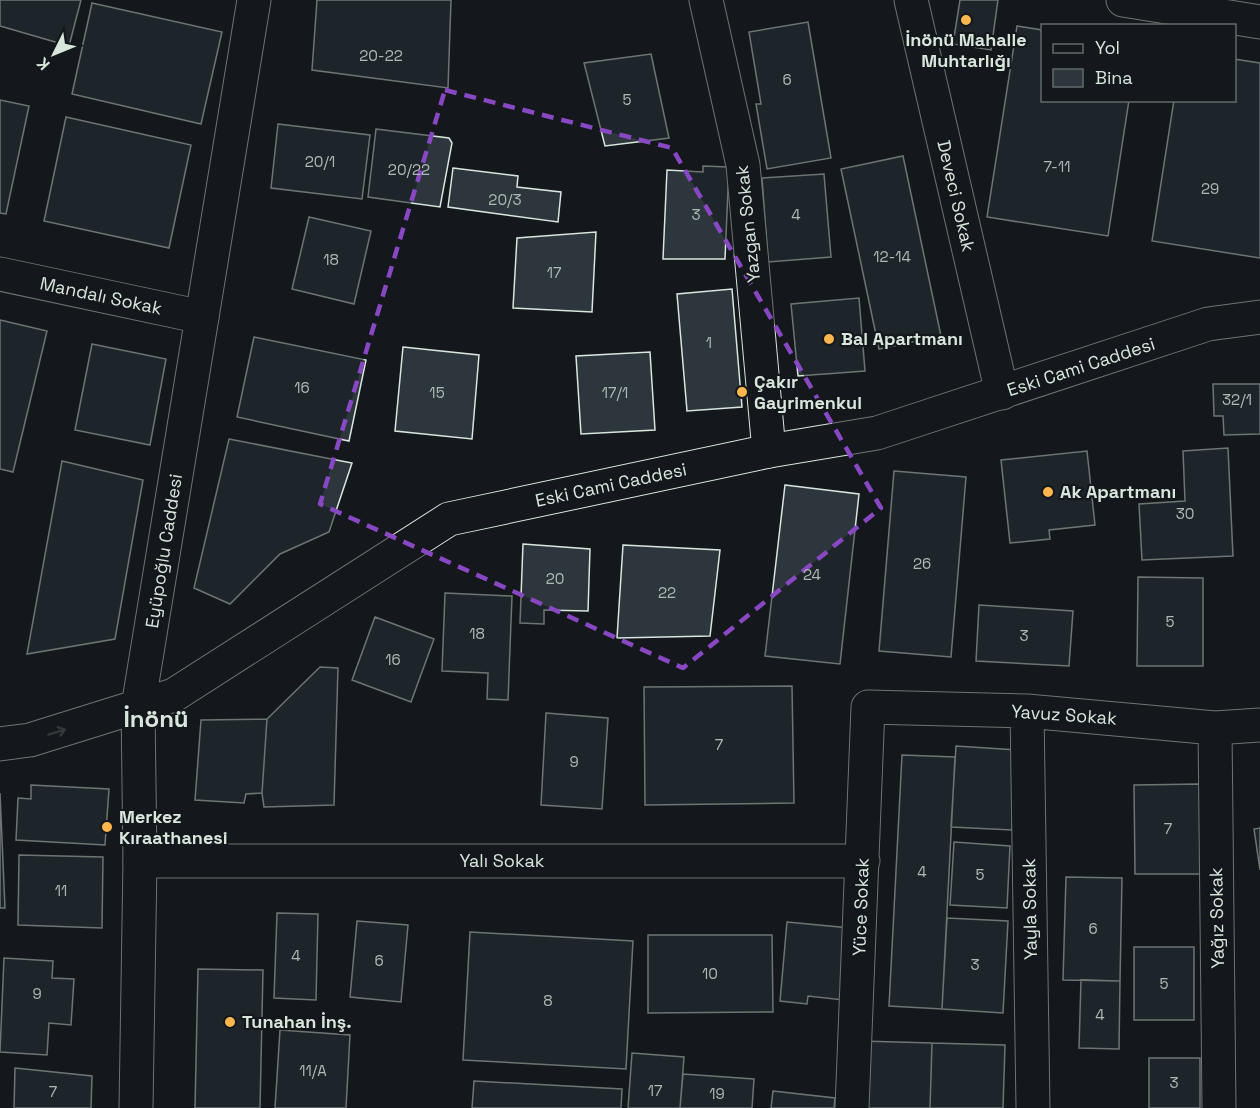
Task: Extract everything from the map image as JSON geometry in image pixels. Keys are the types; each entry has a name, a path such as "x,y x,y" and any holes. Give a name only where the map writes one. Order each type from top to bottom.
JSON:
{"street":[{"name":"Eyüpoğlu Caddesi","path":"136,1108 140,861 138,706 253,0"},
{"name":"Yazgan Sokak","path":"706,0 743,165 769,451"},
{"name":"Deveci Sokak","path":"911,0 1002,393"},
{"path":"1123,0 1260,22"},
{"name":"Mandalı Sokak","path":"0,274 202,317"},
{"name":"Eski Cami Caddesi","path":"0,744 30,740 174,695 449,519 769,451 877,433 1208,324 1260,317"},
{"name":"Yavuz Sokak","path":"868,707 1027,711 1215,728 1260,724"},
{"name":"Yüce Sokak","path":"852,1108 868,707"},
{"name":"Yayla Sokak","path":"1027,711 1033,1108"},
{"name":"Yağız Sokak","path":"1215,728 1219,1108"},
{"name":"Yalı Sokak","path":"140,861 863,861"}],"highlighted area":[{"path":"445,90 672,148 881,508 683,668 320,504"}],"building":[{"path":"0,0 81,0 69,46 0,26"},
{"path":"317,0 451,0 448,88 312,70"},
{"path":"960,0 998,0 991,50 953,44"},
{"path":"92,3 222,32 201,124 72,94"},
{"path":"808,22 831,158 767,169 756,104 761,104 749,32"},
{"path":"1017,26 1041,30 1041,102 1129,102 1108,236 987,217"},
{"path":"651,54 669,138 605,146 584,63"},
{"path":"1236,59 1260,63 1260,258 1152,241 1174,102 1236,102"},
{"path":"0,100 29,106 6,214 0,213"},
{"path":"66,117 191,145 169,248 44,221"},
{"path":"278,124 370,135 362,199 271,188"},
{"path":"376,129 449,138 452,143 440,207 368,197"},
{"path":"903,156 941,336 879,349 841,169"},
{"path":"703,166 729,167 725,259 663,259 667,170 703,172"},
{"path":"453,168 518,176 517,187 561,192 558,222 448,207"},
{"path":"824,174 831,257 768,262 762,178"},
{"path":"309,217 371,231 354,304 292,289"},
{"path":"596,232 592,312 513,308 517,238"},
{"path":"732,289 742,407 687,411 677,294"},
{"name":"Bal Apartmanı","path":"859,298 865,371 798,376 791,304"},
{"path":"0,320 47,331 13,472 0,469"},
{"path":"254,337 366,360 349,441 237,417"},
{"path":"92,344 166,359 150,445 75,430"},
{"path":"403,347 479,355 472,439 395,431"},
{"path":"650,352 655,430 581,434 576,356"},
{"path":"1213,384 1260,384 1260,434 1224,435 1223,416 1214,416"},
{"path":"229,439 352,463 329,532 280,554 230,604 194,588"},
{"path":"1228,448 1233,556 1142,560 1139,504 1185,501 1183,451"},
{"name":"Ak Apartmanı","path":"1087,451 1095,525 1049,530 1050,539 1010,543 1001,460"},
{"path":"62,461 143,480 115,639 27,654"},
{"path":"894,471 966,477 951,657 879,651"},
{"path":"785,485 859,494 840,664 765,656"},
{"path":"523,544 590,549 588,611 544,610 544,624 520,623"},
{"path":"623,545 720,550 710,636 617,638"},
{"path":"1138,577 1203,578 1203,666 1137,666"},
{"path":"445,593 512,596 508,700 487,699 488,673 442,671"},
{"path":"979,605 1073,611 1069,666 976,661"},
{"path":"375,617 434,639 411,702 352,680"},
{"path":"320,667 338,668 334,805 264,807 262,793 267,719"},
{"path":"792,686 794,803 645,805 644,687"},
{"path":"546,713 608,718 602,809 541,805"},
{"path":"267,719 262,793 246,794 244,803 195,800 201,720"},
{"path":"956,746 1017,750 1012,830 951,827"},
{"path":"902,755 955,757 942,1009 889,1006"},
{"path":"1200,784 1201,874 1135,874 1134,785"},
{"path":"31,785 109,789 105,845 16,840 18,798 31,799"},
{"path":"0,793 5,908 0,908"},
{"path":"1260,828 1260,870 1254,829"},
{"path":"954,842 1010,846 1007,908 950,905"},
{"path":"19,855 103,857 102,928 18,925"},
{"path":"1066,877 1122,878 1120,981 1063,980"},
{"path":"277,913 318,914 316,1000 274,998"},
{"path":"947,918 1008,921 1003,1013 942,1009"},
{"path":"357,921 408,925 401,1002 350,997"},
{"path":"787,922 850,928 843,1000 808,996 807,1004 780,1001"},
{"path":"470,932 633,941 626,1069 463,1060"},
{"path":"648,935 772,935 773,1012 648,1013"},
{"path":"1134,947 1194,947 1194,1020 1134,1020"},
{"path":"4,958 53,961 52,978 74,979 71,1025 49,1023 47,1055 0,1052"},
{"name":"Tunahan İnş.","path":"198,969 263,970 260,1108 195,1108"},
{"path":"1081,980 1120,981 1119,1049 1079,1048"},
{"path":"280,1030 350,1035 346,1108 275,1108"},
{"path":"861,1041 932,1043 930,1108 860,1108"},
{"path":"932,1043 1005,1045 1003,1108 930,1108"},
{"path":"632,1053 684,1057 680,1108 628,1108"},
{"path":"1149,1058 1200,1058 1200,1108 1149,1108"},
{"path":"15,1068 92,1076 91,1108 14,1108"},
{"path":"683,1074 754,1079 752,1108 680,1108"},
{"path":"474,1081 622,1089 621,1108 472,1108"},
{"path":"773,1091 835,1098 834,1108 771,1108"}],"place":[{"name":"İnönü Mahalle Muhtarlığı","path":"966,20"},
{"name":"Bal Apartmanı","path":"829,339"},
{"name":"Çakır Gayrimenkul","path":"742,392"},
{"name":"Ak Apartmanı","path":"1048,492"},
{"name":"Merkez Kıraathanesi","path":"107,827"},
{"name":"Tunahan İnş.","path":"230,1022"}],"district":[{"name":"İnönü","path":"156,719"}]}
